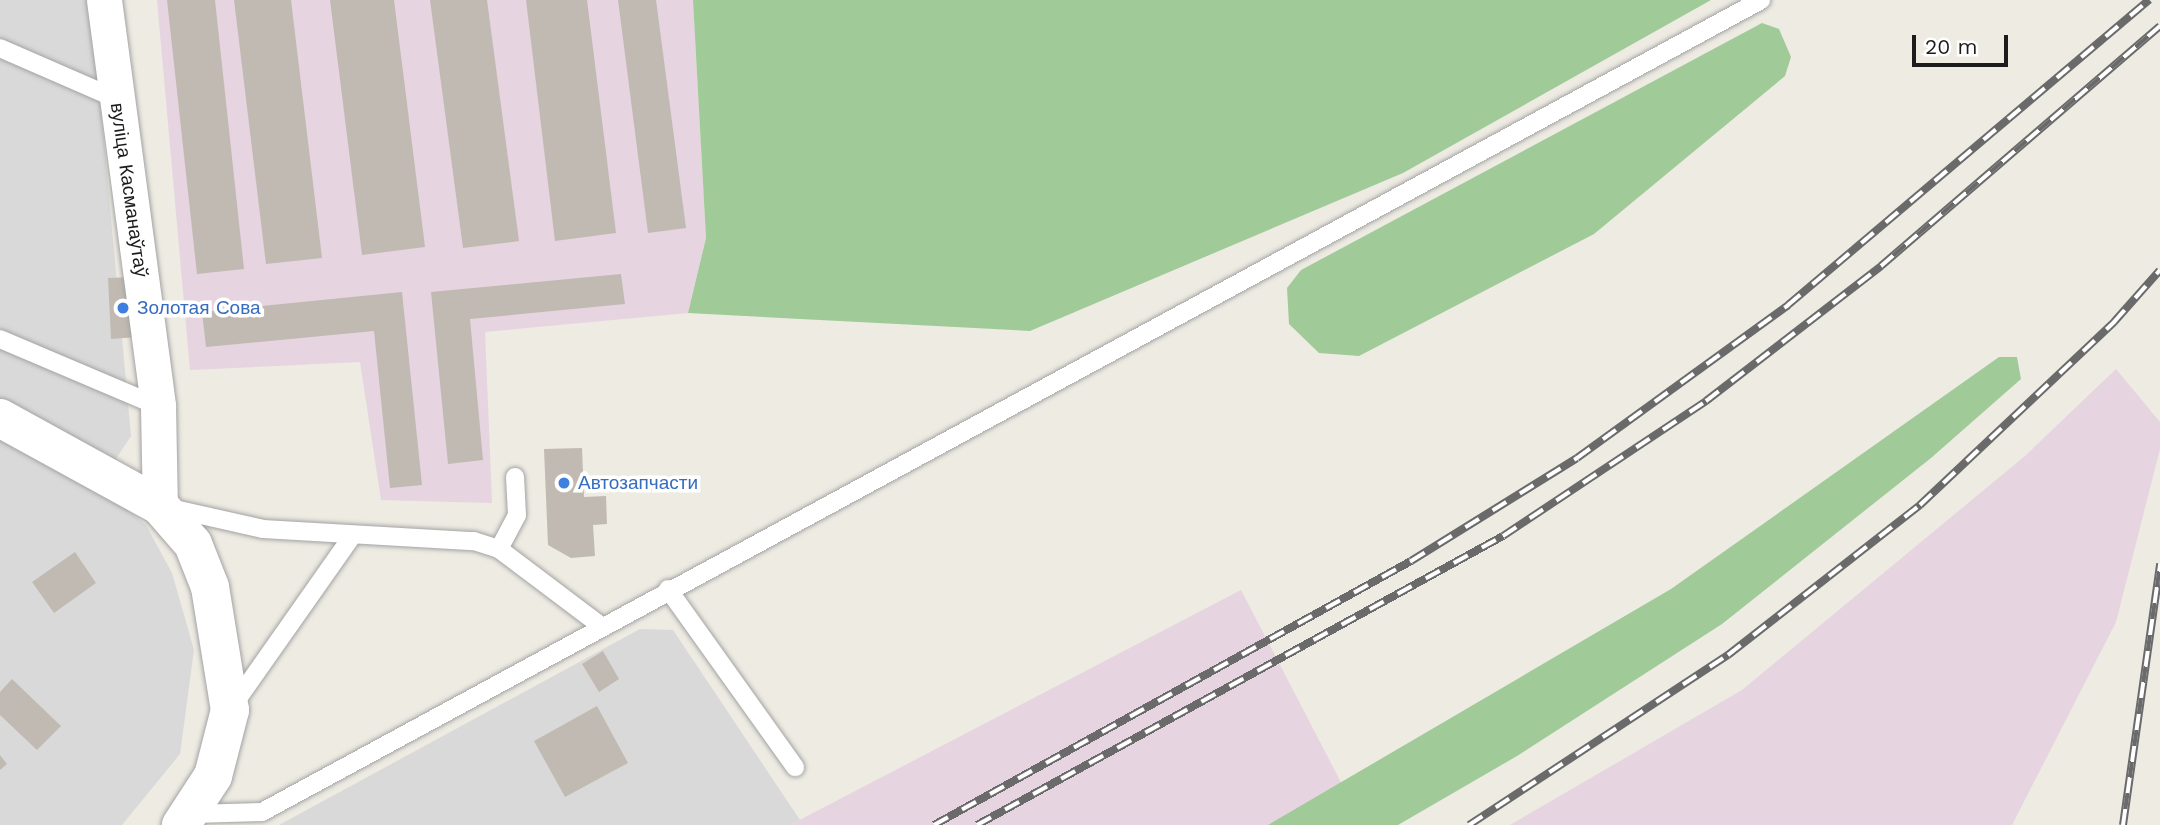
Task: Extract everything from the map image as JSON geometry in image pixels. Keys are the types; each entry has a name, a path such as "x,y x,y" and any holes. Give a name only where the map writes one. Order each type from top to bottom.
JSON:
{"street":[{"name":"вуліца Касманаўтаў","path":"104,0 158,406 160,506"},
{"path":"0,418 160,506 192,544 210,587 230,710 213,776 186,820"}],"lane":[{"path":"186,820 262,813 600,625 1761,0"},
{"path":"0,48 117,99"},
{"path":"0,340 158,406"},
{"path":"499,549 517,515 515,477"},
{"path":"160,506 262,529 474,541 499,549 600,625"},
{"path":"230,710 352,536"},
{"path":"668,589 795,767"}],"shaded area":[{"path":"0,0 91,0 131,436 98,486 146,525 172,573 194,650 180,754 122,825 0,825"},
{"path":"157,0 693,0 706,238 688,313 485,332 492,503 381,500 360,362 190,370"},
{"path":"2116,369 2160,422 2160,449 2116,622 2012,825 1510,825 1742,690 2025,456"},
{"path":"1241,590 1360,819 1349,825 790,825"},
{"path":"640,629 673,630 800,820 790,825 279,825"}],"green space":[{"path":"693,0 1711,0 1403,173 1030,331 688,313 706,238"},
{"path":"1762,23 1779,29 1791,57 1785,76 1594,234 1359,356 1319,353 1289,324 1287,288 1301,270"},
{"path":"1999,357 2017,357 2021,379 1931,458 1722,624 1517,756 1398,825 1268,825 1671,589"}],"building":[{"path":"167,0 215,0 244,269 197,274"},
{"path":"234,0 291,0 322,258 266,264"},
{"path":"330,0 394,0 425,247 362,255"},
{"path":"430,0 487,0 519,241 463,248"},
{"path":"526,0 587,0 616,233 555,241"},
{"path":"618,0 656,0 686,228 648,233"},
{"path":"621,274 625,304 470,319 483,460 448,464 431,292"},
{"name":"Золотая Сова","path":"134,277 137,337 111,339 108,278"},
{"path":"402,292 422,485 390,488 374,331 206,347 202,312"},
{"path":"582,448 584,497 606,496 607,524 593,525 595,556 571,558 548,545 544,449"},
{"path":"75,552 96,583 54,613 32,582"},
{"path":"603,651 619,679 599,692 582,664"},
{"path":"12,679 61,726 37,750 0,715 0,692"},
{"path":"597,706 628,763 565,797 534,741"},
{"path":"0,755 7,764 0,770"}],"railway":[{"path":"934,825 1411,561 1577,458 1788,305 2149,0"},
{"path":"977,825 1503,536 1706,401 1881,266 2160,26"},
{"path":"1469,825 1728,655 1920,505 2114,322 2160,270"},
{"path":"2123,825 2160,564"}],"place":[{"name":"Золотая Сова","path":"123,308"},
{"name":"Автозапчасти","path":"564,483"}]}
